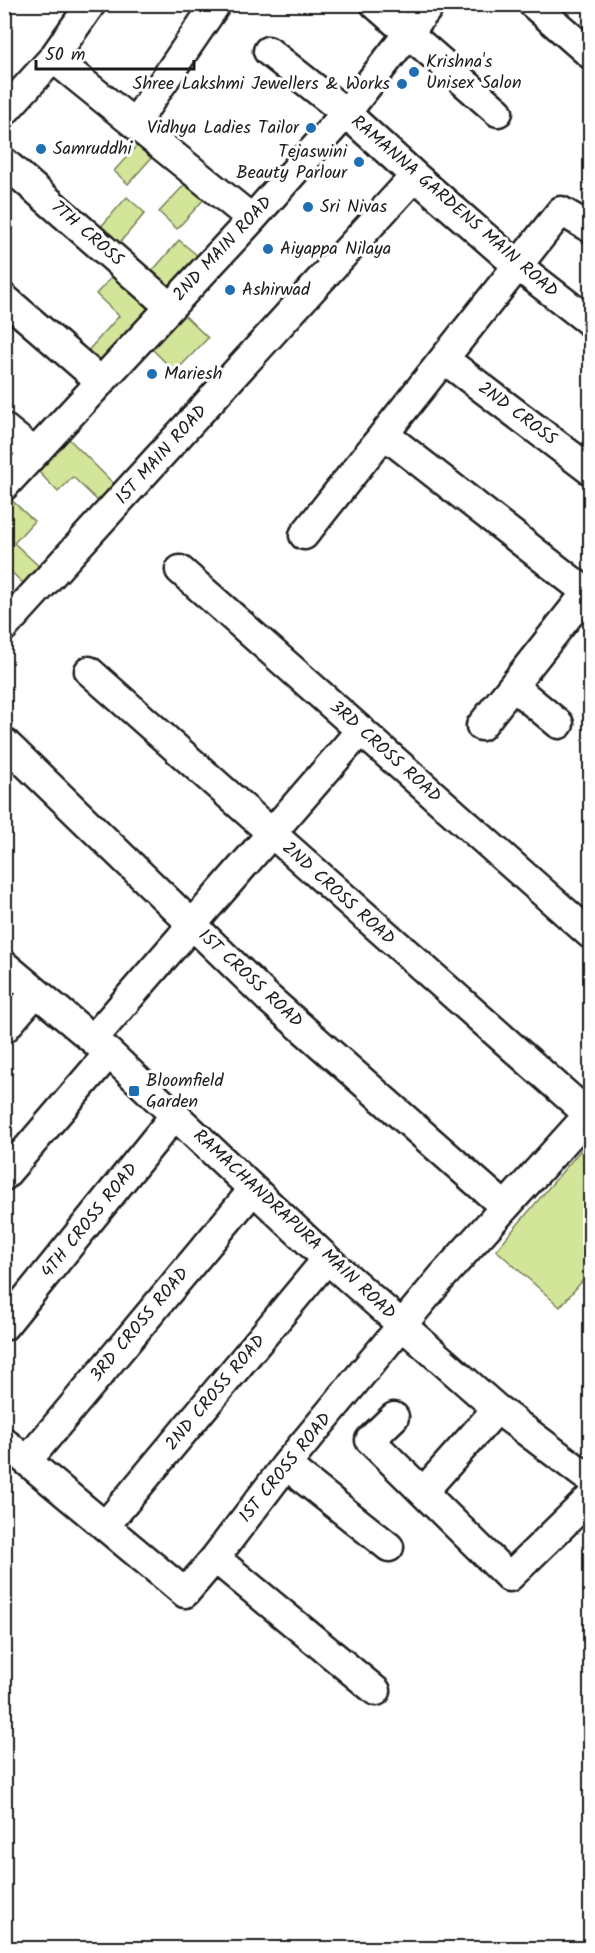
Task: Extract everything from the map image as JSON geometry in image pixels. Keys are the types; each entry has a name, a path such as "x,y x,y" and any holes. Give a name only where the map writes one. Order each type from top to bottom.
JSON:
{"street":[{"path":"4,112 53,58 91,4"},
{"path":"135,123 216,4"},
{"path":"375,4 498,112"},
{"name":"2ND MAIN ROAD","path":"4,486 252,219 346,113 431,4"},
{"path":"533,4 591,54"},
{"name":"RAMANNA GARDENS MAIN ROAD","path":"268,51 346,113 518,266 591,322"},
{"path":"53,58 252,219"},
{"name":"7TH CROSS","path":"4,162 170,307"},
{"name":"1ST MAIN ROAD","path":"4,627 415,176"},
{"path":"304,535 561,211 591,228"},
{"path":"4,298 101,382"},
{"name":"2ND CROSS","path":"444,359 591,470"},
{"path":"4,428 35,453"},
{"path":"384,434 589,594 481,726"},
{"name":"3RD CROSS ROAD","path":"180,570 591,934"},
{"name":"2ND CROSS ROAD","path":"89,672 590,1114"},
{"path":"513,686 559,724"},
{"path":"4,1176 193,925 361,730"},
{"name":"1ST CROSS ROAD","path":"4,742 268,998 505,1207"},
{"name":"RAMACHANDRAPURA MAIN ROAD","path":"4,965 101,1046 327,1259 497,1409 583,1474 591,1476"},
{"path":"4,1029 36,992"},
{"name":"1ST CROSS ROAD","path":"105,1526 185,1593 215,1558 286,1465 442,1277 590,1114"},
{"name":"4TH CROSS ROAD","path":"4,1326 174,1115"},
{"name":"3RD CROSS ROAD","path":"27,1461 253,1190"},
{"name":"2ND CROSS ROAD","path":"105,1526 327,1259"},
{"path":"423,1492 497,1409"},
{"path":"394,1418 370,1440 509,1577 591,1498"},
{"path":"4,1442 105,1526"},
{"path":"286,1465 389,1547"},
{"path":"215,1558 376,1691"}],"green space":[{"path":"140,142 154,155 128,184 114,171"},
{"path":"188,181 205,198 177,229 159,212"},
{"path":"127,197 145,213 116,247 98,230"},
{"path":"179,240 205,262 173,298 148,276"},
{"path":"117,271 159,309 103,371 85,354 119,316 96,294"},
{"path":"181,312 208,338 175,372 149,346"},
{"path":"67,437 118,488 101,504 73,477 58,492 36,469"},
{"path":"4,493 34,521 14,543 43,570 27,587 5,566"},
{"path":"590,1139 590,1272 560,1307 496,1250"}],"place":[{"name":"Krishna's Unisex Salon","path":"414,72"},
{"name":"Shree Lakshmi Jewellers & Works","path":"402,84"},
{"name":"Vidhya Ladies Tailor","path":"311,128"},
{"name":"Samruddhi","path":"41,149"},
{"name":"Tejaswini Beauty Parlour","path":"359,162"},
{"name":"Sri Nivas","path":"308,207"},
{"name":"Aiyappa Nilaya","path":"268,249"},
{"name":"Ashirwad","path":"230,290"},
{"name":"Mariesh","path":"152,374"},
{"name":"Bloomfield Garden","path":"134,1091"}]}
